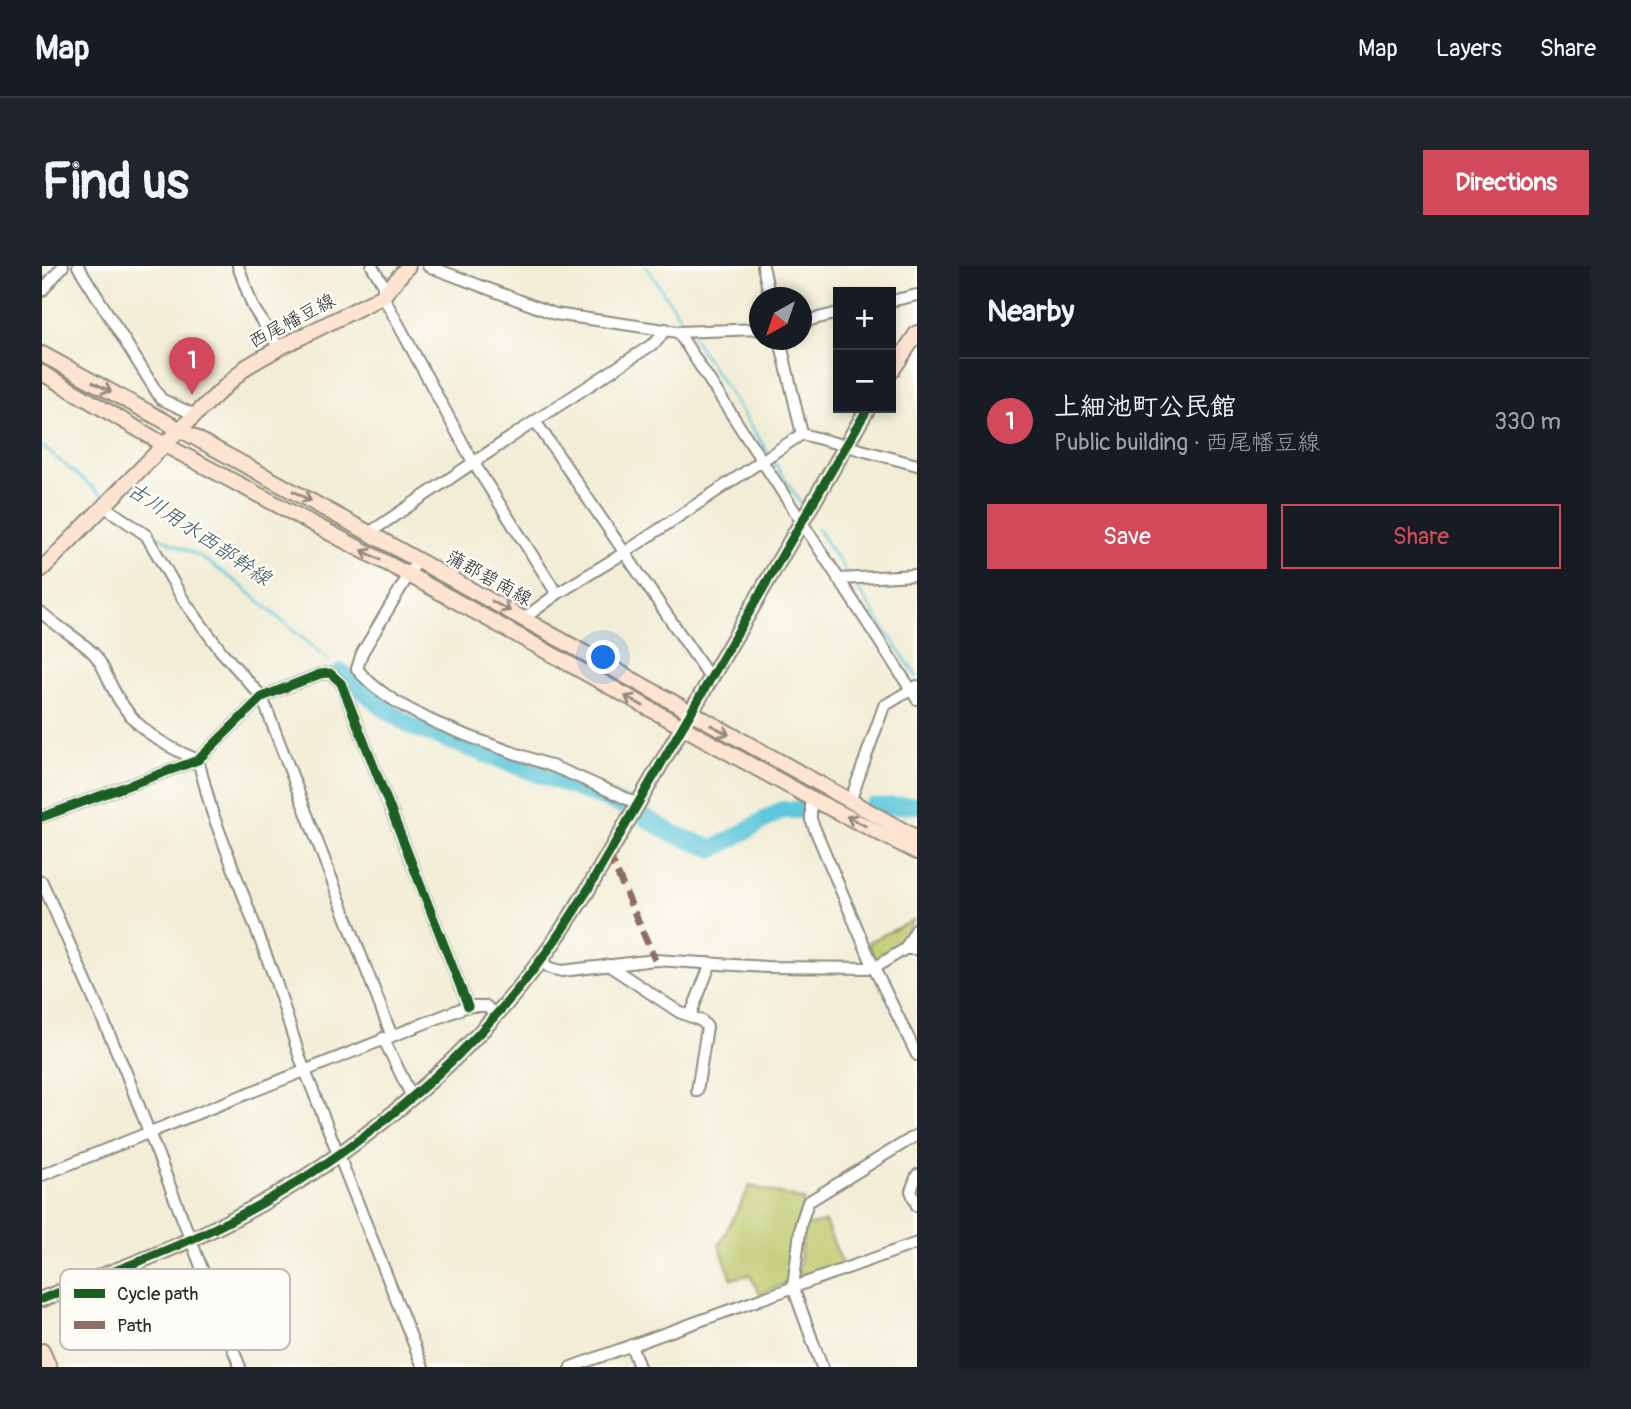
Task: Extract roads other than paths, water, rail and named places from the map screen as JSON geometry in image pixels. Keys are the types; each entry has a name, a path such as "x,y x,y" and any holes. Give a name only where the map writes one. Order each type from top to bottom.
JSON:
{"main road":[{"name":"西尾幡豆線","path":"42,569 180,429 246,368 279,348 383,296 408,266"},
{"path":"896,364 917,333"},
{"name":"蒲郡碧南線","path":"42,354 691,714 851,799 917,838"},
{"name":"蒲郡碧南線","path":"42,373 165,445 408,575 814,800 917,852"},
{"path":"116,1269 191,1239 264,1202 338,1154 387,1119 412,1097 465,1048 495,1014 540,961 587,891 865,413"},
{"path":"42,1299 60,1292"},
{"path":"42,1351 49,1367"}],"street":[{"path":"42,291 63,266"},
{"path":"78,266 161,399 195,415"},
{"path":"238,266 253,307 279,348"},
{"path":"372,266 383,284 383,296 473,462 557,594"},
{"path":"430,266 555,314 595,322 675,331 749,329"},
{"path":"763,266 768,287"},
{"path":"896,300 917,295"},
{"path":"812,320 833,314"},
{"path":"369,533 675,331"},
{"path":"675,331 766,457 802,523 915,690 884,706 851,799"},
{"path":"781,350 802,433"},
{"path":"536,421 710,678"},
{"path":"523,619 802,433 917,465"},
{"path":"105,506 146,535 184,601 220,651 262,697 412,1097"},
{"path":"417,561 362,653 357,670 367,682 430,721 570,773 638,804"},
{"path":"840,578 917,575"},
{"path":"42,613 93,652 104,667 112,689 152,737 198,760 212,812 275,979 305,1071 422,1367"},
{"path":"42,817 198,760 262,697 320,674 330,673 341,683 468,1006"},
{"path":"814,800 811,804 811,820 874,968 917,1055"},
{"path":"42,882 125,1070 147,1133 202,1269"},
{"path":"540,961 550,968 562,971 655,960 767,967 874,968 911,949 917,928"},
{"path":"690,1016 711,962"},
{"path":"608,965 678,1012 702,1021 707,1027 697,1091"},
{"path":"42,1175 468,1006 486,1006 495,1014"},
{"path":"822,1367 793,1287 801,1223 808,1202 917,1135"},
{"path":"917,1175 911,1191 917,1206"},
{"path":"571,1367 917,1243"},
{"path":"631,1345 639,1367"},
{"path":"233,1350 240,1367"}],"waterway":[{"path":"646,266 687,328"},
{"path":"692,336 769,454"},
{"name":"古川用水西部幹線","path":"42,446 104,497"},
{"path":"772,459 800,502"},
{"name":"古川用水西部幹線","path":"112,504 123,513"},
{"path":"817,528 848,575"},
{"name":"古川用水西部幹線","path":"151,533 199,556 238,583 329,661"},
{"path":"854,583 917,677"},
{"name":"古川用水西部幹線","path":"341,672 385,709 413,727 622,805"},
{"name":"古川用水西部幹線","path":"872,807 917,805"},
{"name":"古川用水西部幹線","path":"646,818 671,833 714,849 782,810 806,810"}],"place":[{"name":"上細池町公民館","path":"192,395"}]}
